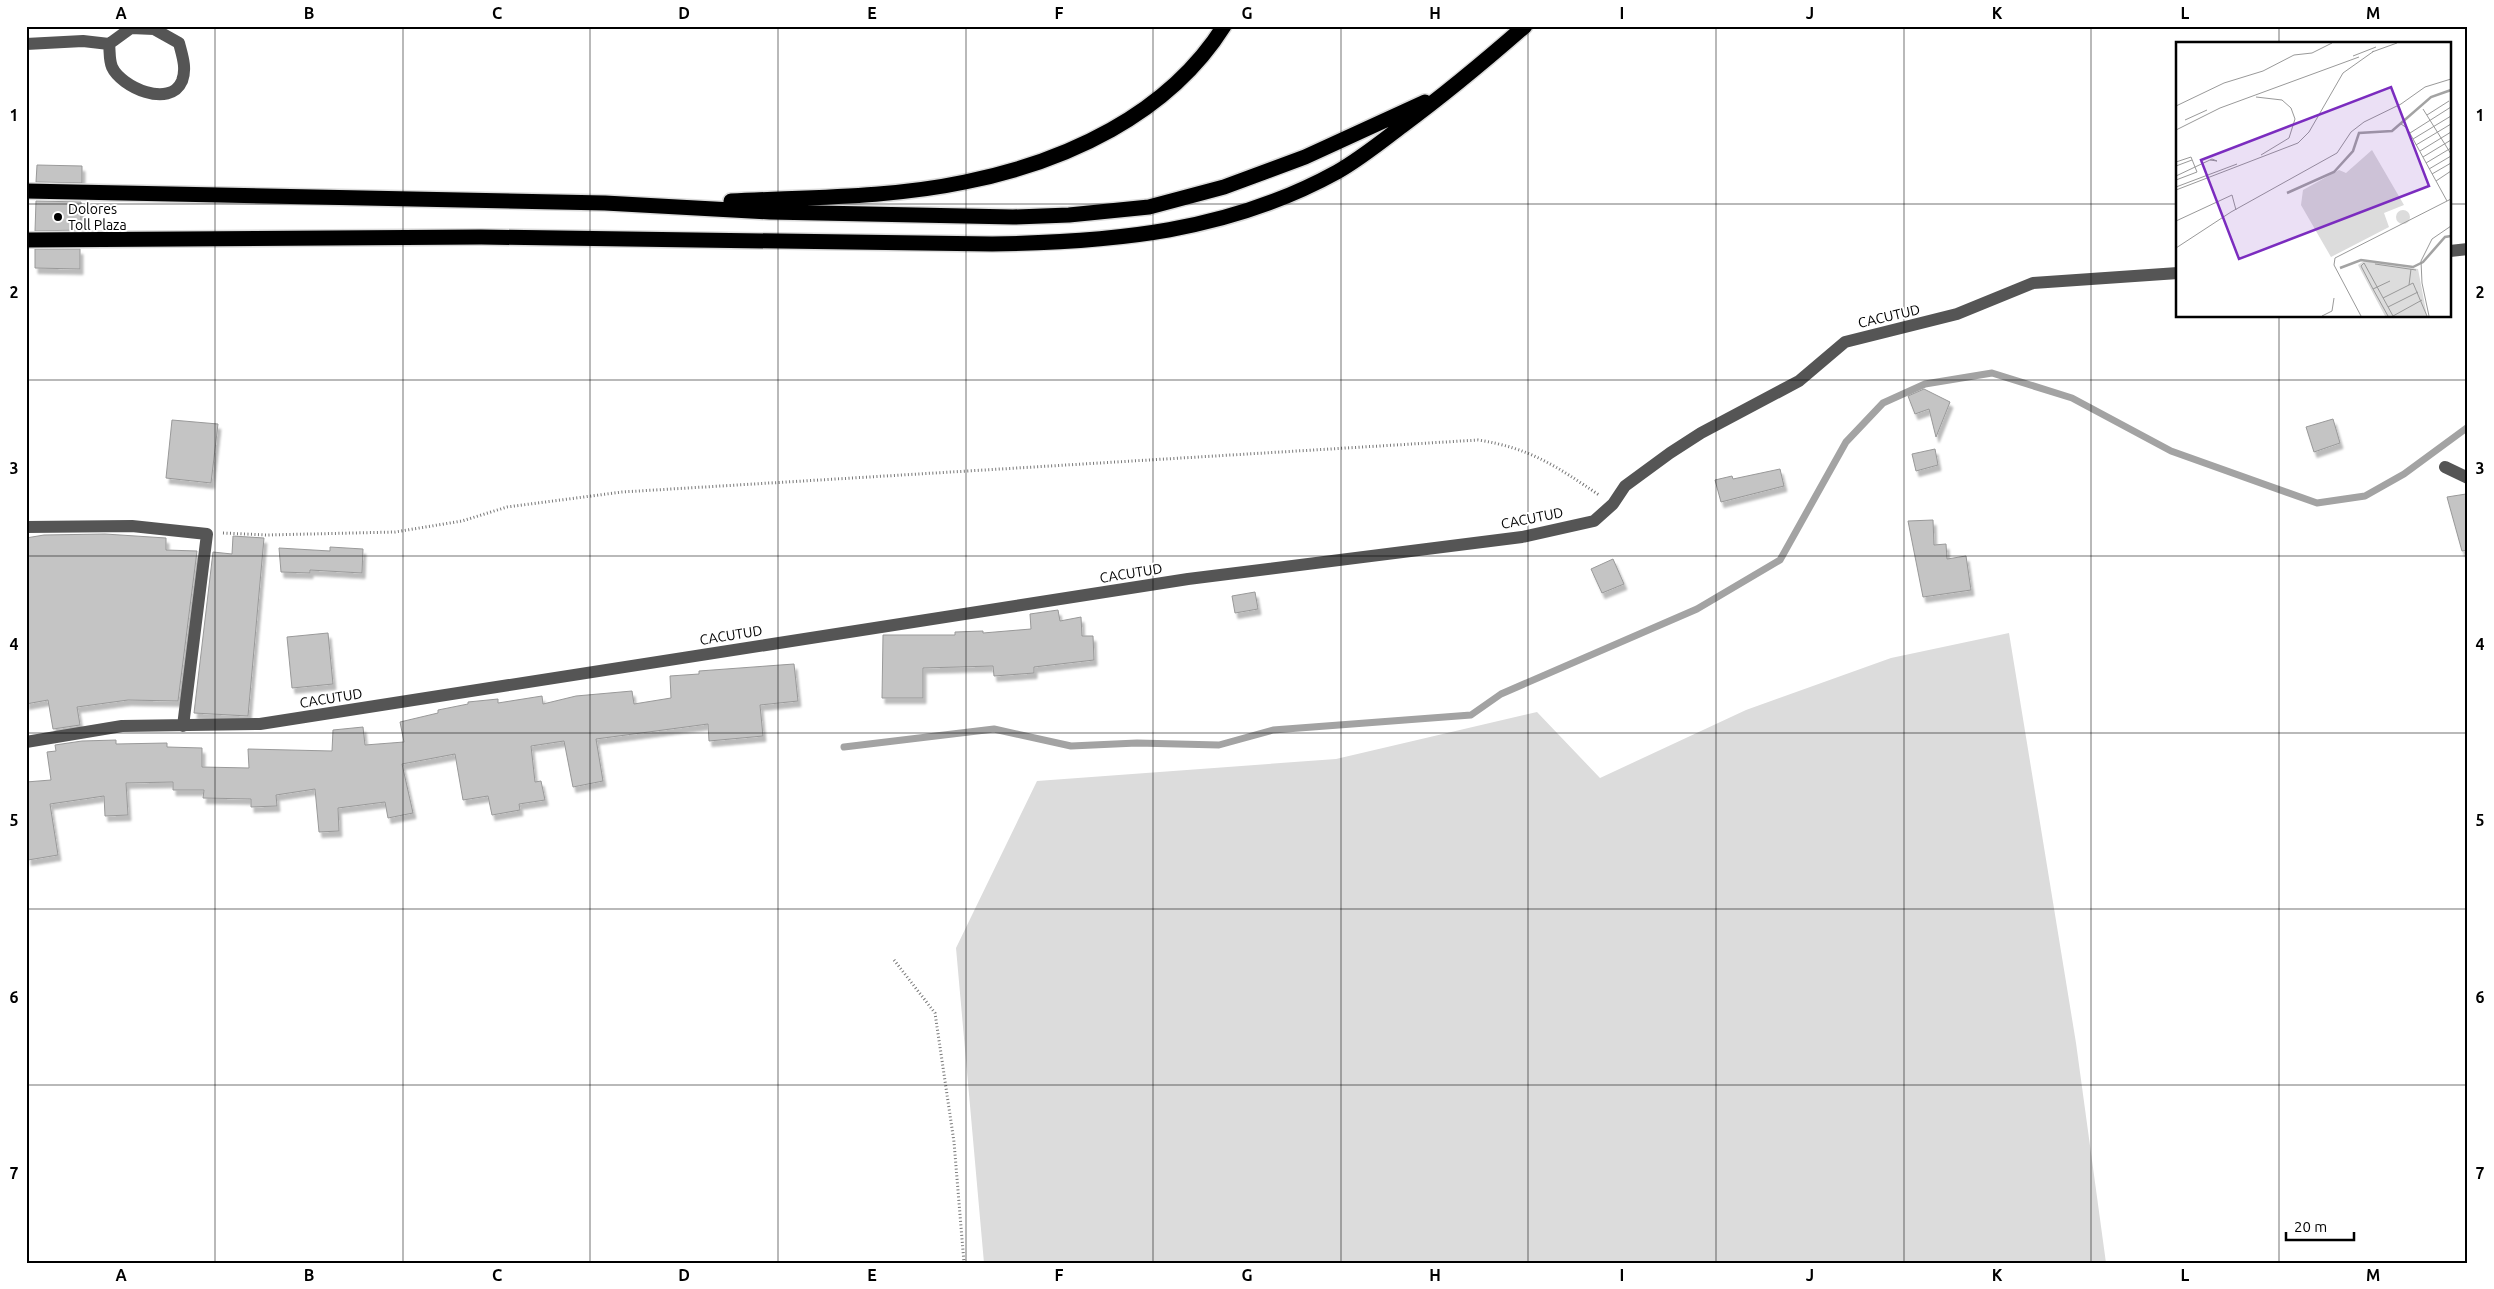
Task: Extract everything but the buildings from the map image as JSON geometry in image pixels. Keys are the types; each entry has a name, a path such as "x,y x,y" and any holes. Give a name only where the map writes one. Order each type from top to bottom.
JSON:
{"highway":[{"path":"26,191 605,203 710,202 894,192 965,183 1000,174 1060,154 1127,121 1149,107 1185,75 1224,26"},
{"path":"26,240 481,237 1002,244 1104,240 1195,226 1267,204 1307,187 1368,152 1449,91 1525,26"},
{"path":"605,203 770,212 1013,217 1069,215 1149,207 1182,200 1265,173 1449,91"}],"street":[{"path":"26,44 83,41 110,44 131,28 154,29 179,43 185,66 182,82 170,92 149,94 133,86 126,82 112,67 110,44"},
{"path":"2452,251 2468,249"},
{"name":"CACUTUD","path":"26,742 122,726 260,724 1188,579 1522,537 1594,521 1613,504 1625,486 1670,453 1701,433 1799,381 1845,342 1956,314 2033,283 2176,273"},
{"path":"2445,467 2468,478"},
{"path":"26,527 132,526 207,534 183,726"}],"path":[{"path":"207,534 394,532 462,521 507,507 622,492 1478,440 1526,451 1561,469 1613,504"},
{"path":"894,960 935,1013 954,1142 964,1263"}],"shaded area":[{"path":"2009,633 2076,1043 2106,1263 984,1263 956,948 1037,781 1336,759 1537,712 1600,778 1746,710 1891,658"}],"waterway":[{"path":"844,747 994,729 1071,746 1137,743 1219,745 1273,730 1471,715 1501,694 1697,609 1780,560 1846,442 1883,403 1925,384 1992,373 2072,398 2171,451 2317,503 2365,496 2404,474 2468,427"}],"place":[{"name":"Dolores Toll Plaza","path":"58,217"}]}
